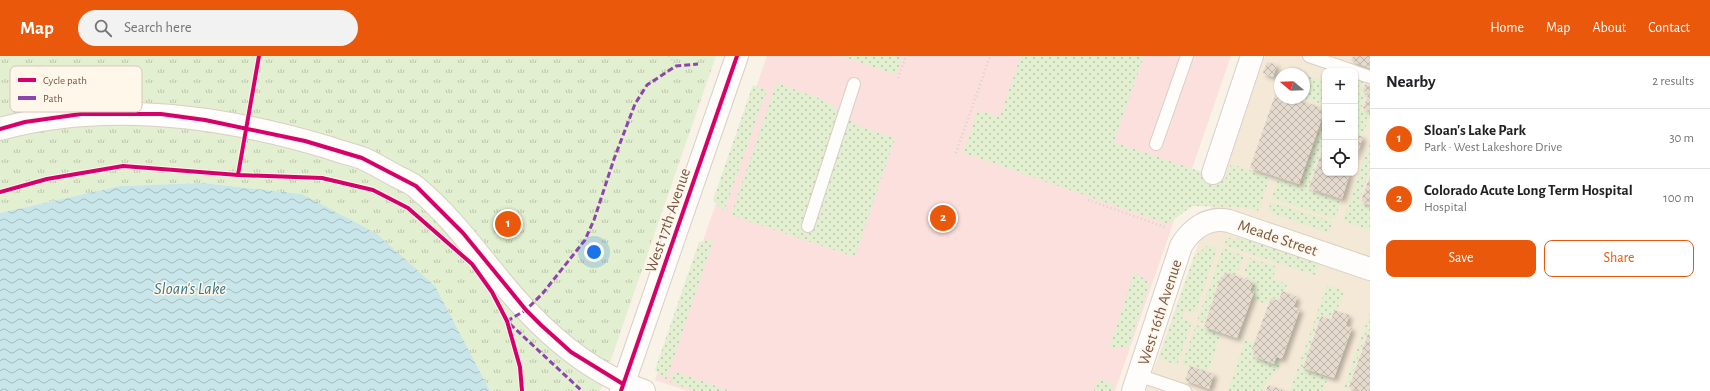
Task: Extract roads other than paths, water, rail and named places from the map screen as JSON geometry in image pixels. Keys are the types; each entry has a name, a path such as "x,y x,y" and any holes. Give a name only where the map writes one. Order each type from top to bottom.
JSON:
{"street":[{"name":"West 17th Avenue","path":"622,387 736,56"},
{"path":"1213,173 1250,57"},
{"path":"0,129 25,122 81,114 161,114 205,120 305,141 362,158 416,186 463,232 526,310 571,352 622,387 644,391"},
{"name":"Meade Street","path":"1179,231 1197,227 1205,222 1226,220 1370,268"},
{"name":"West 16th Avenue","path":"1136,383 1181,246 1179,231"}],"lane":[{"path":"1156,144 1187,56"},
{"path":"1309,56 1345,68"},
{"path":"1358,72 1370,77"},
{"path":"808,226 854,84"},
{"path":"1136,383 1186,391"}],"water":[{"name":"Sloan's Lake","path":"203,183 302,194 377,234 435,286 490,391 0,391 0,213 120,186"}],"place":[{"name":"Colorado Acute Long Term Hospital","path":"943,218"},
{"name":"Sloan's Lake Park","path":"508,224"}]}
